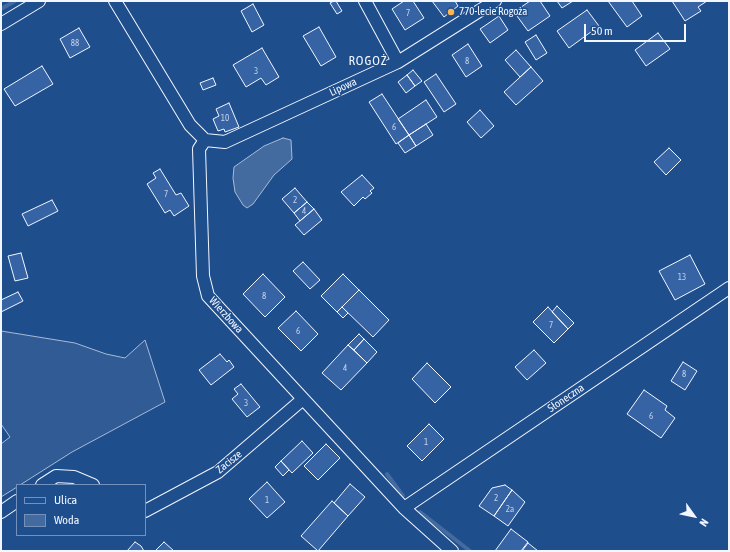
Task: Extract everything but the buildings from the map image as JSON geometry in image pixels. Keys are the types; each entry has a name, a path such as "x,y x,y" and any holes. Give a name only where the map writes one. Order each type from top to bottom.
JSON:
{"street":[{"path":"1,24 40,1"},
{"path":"115,1 190,125 205,140"},
{"path":"365,1 398,62"},
{"name":"Lipowa","path":"205,140 225,142 398,62 495,1"},
{"name":"Wierzbowa","path":"205,140 200,149 203,276 208,296 404,508 452,551"},
{"name":"Słoneczna","path":"404,508 729,288"},
{"name":"Zacisze","path":"146,510 218,472 303,399"},
{"path":"44,484 56,476 74,477 90,484"},
{"path":"1,512 16,502"}],"shaded area":[{"path":"1,331 75,343 106,354 125,358 145,340 165,402 72,452 22,484 16,484 16,488 1,497 1,444 10,437 1,424"}],"water":[{"path":"283,138 291,140 292,159 274,175 253,204 247,208 243,205 235,192 233,178 234,167 264,146"}],"waterway":[{"path":"1,9 15,1"},
{"path":"387,474 403,496"},
{"path":"420,512 470,551"}],"place":[{"name":"770-lecie Rogoża","path":"451,12"}],"district":[{"name":"ROGOŻ","path":"368,61"}]}
